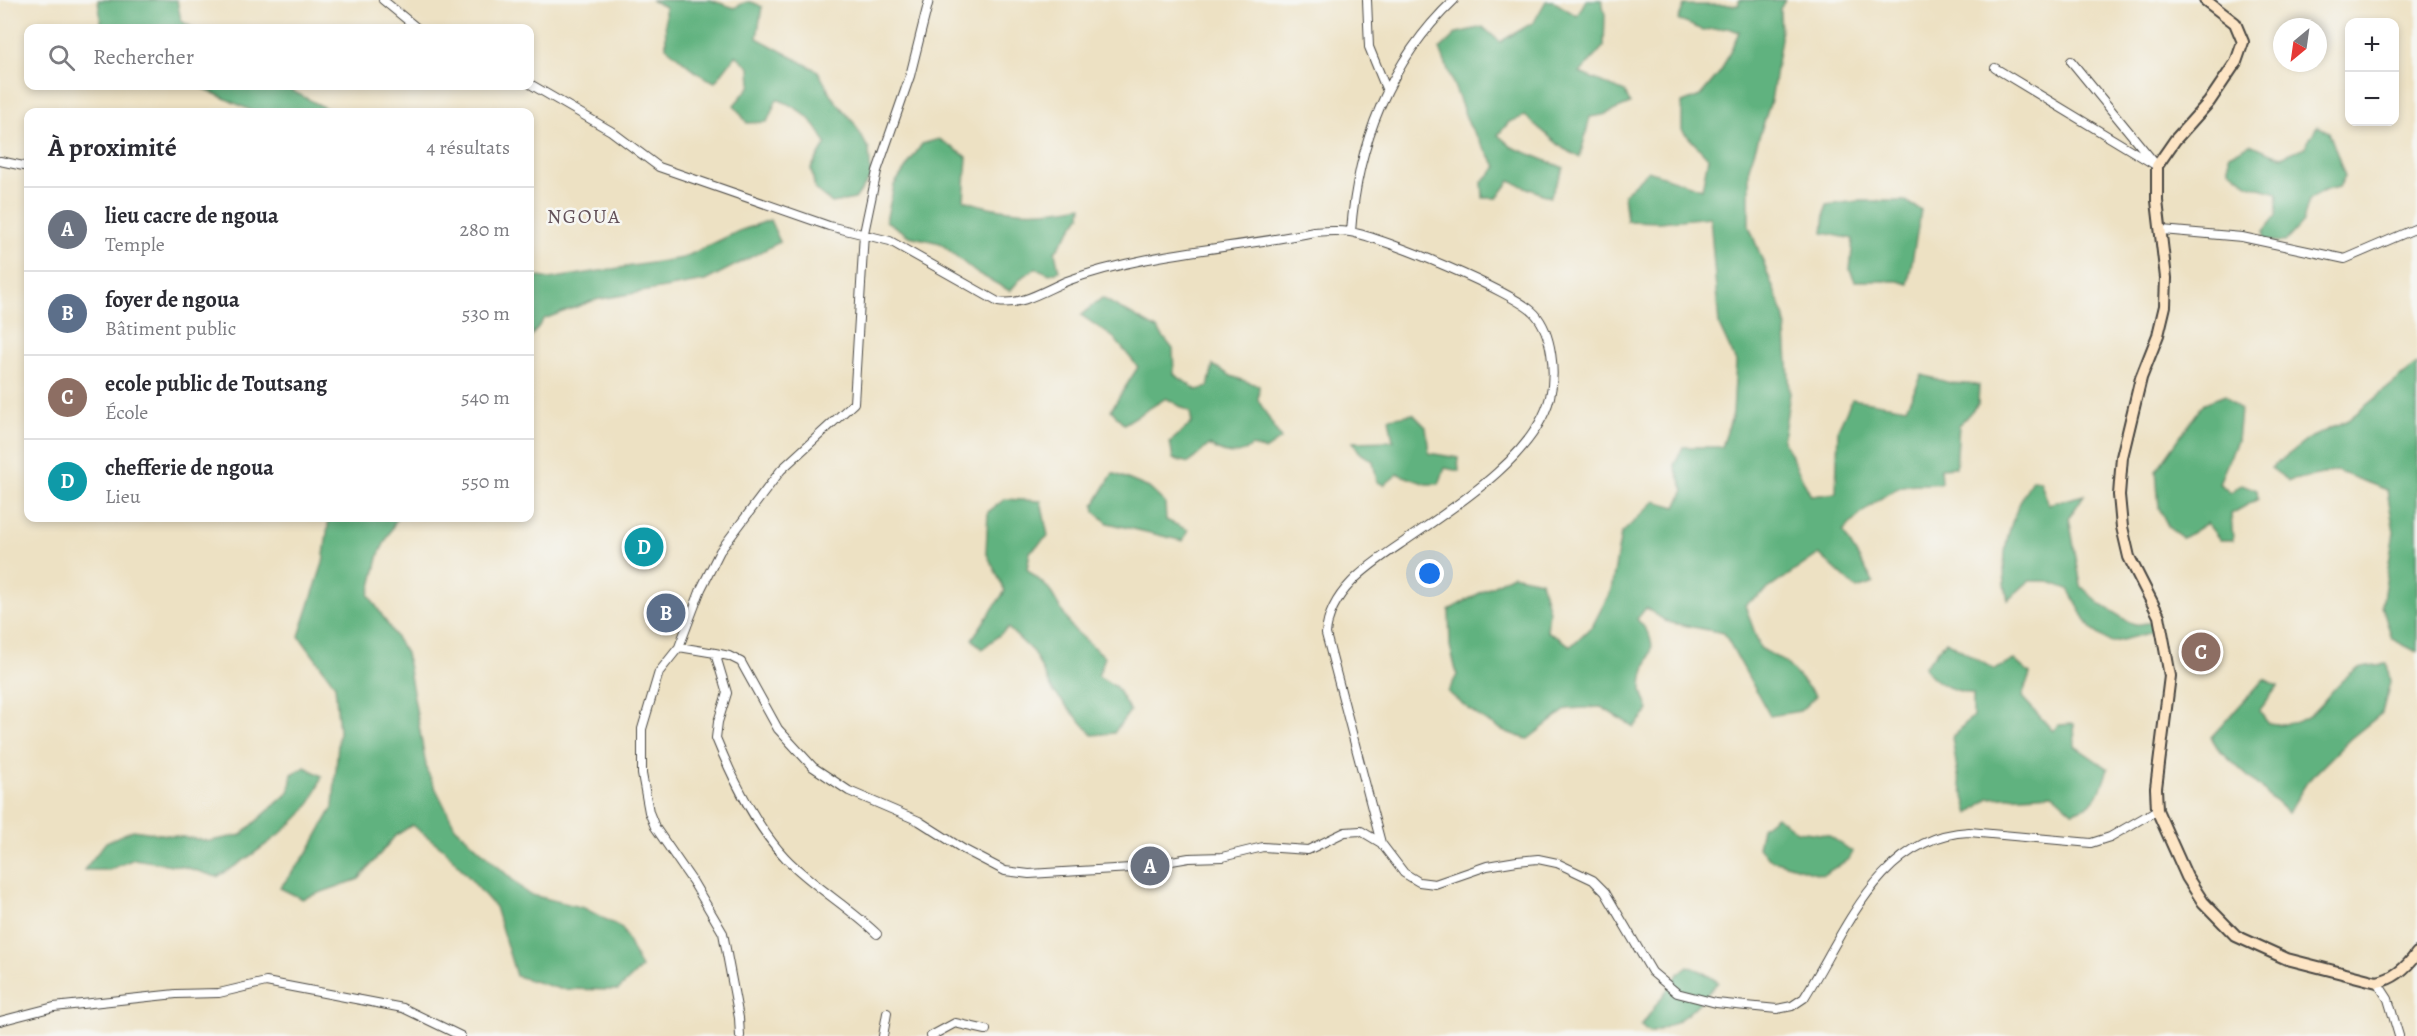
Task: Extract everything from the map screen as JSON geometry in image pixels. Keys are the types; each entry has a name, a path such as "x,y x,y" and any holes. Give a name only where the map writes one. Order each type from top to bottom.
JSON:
{"street":[{"path":"383,0 412,24"},
{"path":"740,1036 740,1018 723,933 693,882 655,827 644,785 640,755 642,729 659,672 679,647 701,589 720,551 746,513 781,470 854,403 864,233 877,171 913,66 929,0"},
{"path":"1367,0 1369,47 1386,91"},
{"path":"1351,232 1356,177 1386,91 1421,37 1454,0"},
{"path":"2205,0 2235,22 2243,42 2240,53 2209,102 2175,140 2157,166 2157,201 2162,230 2165,306 2128,424 2119,495 2122,527 2129,557 2159,616 2167,648 2169,700 2156,788 2157,810 2187,877 2204,902 2236,936 2287,959 2377,982 2388,980 2417,953"},
{"path":"2071,61 2157,166"},
{"path":"1995,68 2157,166"},
{"path":"534,86 587,116 659,167 829,226 864,233 890,242 983,294 1008,303 1069,280 1146,261 1314,232 1351,232 1429,260 1522,303 1536,315 1546,332 1552,373 1550,396 1532,434 1516,454 1464,497 1373,562 1339,598 1327,619 1326,634 1381,843"},
{"path":"0,161 24,166"},
{"path":"2162,230 2242,237 2345,259 2417,228"},
{"path":"679,647 729,656 741,662 778,729 813,767 849,792 919,821 963,849 1005,871 1029,874 1131,868 1189,858 1222,857 1263,847 1308,850 1345,832 1361,831 1381,843 1404,873 1419,882 1435,884 1487,866 1538,859 1557,863 1593,880 1605,892 1636,950 1652,972 1677,993 1716,1003 1777,1009 1792,1006 1804,998 1863,896 1892,865 1933,838 1950,833 1969,832 2091,843 2109,837 2157,810"},
{"path":"715,653 727,699 718,722 716,738 766,834 794,867 852,910 877,934"},
{"path":"0,1021 54,1007 176,994 219,993 266,982 403,1008 461,1036"},
{"path":"2377,982 2388,999 2400,1036"},
{"path":"883,1036 887,1013"},
{"path":"931,1036 955,1023 986,1030"}],"green space":[{"path":"98,0 177,0 181,21 186,24 101,24"},
{"path":"651,0 710,0 735,8 748,2 762,7 757,38 818,71 832,97 854,123 869,150 871,177 855,199 832,203 815,189 811,168 826,144 817,128 806,116 777,99 767,122 747,123 734,105 751,85 750,68 736,55 715,82 694,70 666,47 665,7"},
{"path":"1586,0 1602,0 1605,15 1604,46 1580,73 1625,92 1630,104 1603,115 1590,117 1580,157 1564,149 1525,116 1509,122 1498,135 1512,147 1564,168 1550,197 1510,181 1497,198 1483,198 1482,182 1497,167 1469,125 1440,49 1457,33 1483,27 1500,42 1534,22 1546,1 1553,1 1577,16"},
{"path":"1739,0 1785,0 1780,9 1781,38 1771,101 1749,167 1749,226 1785,318 1790,393 1783,440 1811,496 1836,493 1838,429 1852,399 1906,408 1922,375 1950,383 1979,385 1978,404 1959,425 1956,467 1940,468 1941,483 1900,487 1864,511 1843,532 1874,583 1857,589 1819,554 1745,605 1760,648 1785,662 1816,696 1800,711 1770,716 1724,633 1667,622 1646,608 1637,619 1646,630 1652,646 1642,688 1649,710 1634,727 1601,707 1567,709 1528,739 1516,736 1485,721 1448,692 1457,675 1450,646 1449,610 1512,575 1541,581 1549,611 1547,631 1571,646 1593,625 1611,590 1621,534 1655,501 1676,507 1684,490 1674,465 1683,447 1722,447 1733,413 1736,362 1719,325 1710,217 1660,222 1627,221 1624,194 1648,171 1702,189 1708,158 1682,130 1682,103 1700,96 1721,71 1739,32 1729,28 1703,30 1678,20 1684,5 1739,5"},
{"path":"207,90 291,90 325,108 245,108"},
{"path":"2317,126 2329,132 2345,176 2339,187 2326,190 2309,199 2303,222 2285,242 2264,241 2264,231 2276,216 2278,193 2249,185 2229,169 2229,155 2250,144 2281,157 2305,147"},
{"path":"939,139 967,157 964,200 994,208 1023,211 1082,206 1081,215 1055,252 1059,271 1050,274 1036,268 1022,277 1010,291 975,272 940,243 909,236 886,221 894,185 922,144"},
{"path":"1858,201 1906,201 1921,210 1908,284 1898,281 1855,281 1850,270 1853,239 1823,233 1826,205"},
{"path":"770,220 780,242 705,281 595,300 544,319 534,333 534,276 549,279 683,258 739,231"},
{"path":"1102,298 1157,329 1173,349 1174,374 1197,390 1208,387 1213,365 1231,376 1259,386 1258,400 1281,439 1265,450 1252,446 1236,454 1225,453 1209,445 1189,463 1173,459 1170,442 1192,423 1190,412 1166,398 1124,424 1111,410 1138,367 1114,338 1081,315"},
{"path":"2417,364 2417,652 2392,639 2382,605 2394,532 2387,490 2337,471 2289,481 2271,468 2310,438 2348,420"},
{"path":"2225,395 2240,410 2237,441 2219,483 2231,493 2242,484 2257,490 2258,499 2231,514 2233,540 2220,540 2207,523 2183,538 2169,528 2159,508 2156,471 2204,403"},
{"path":"1413,414 1426,427 1429,453 1458,458 1459,471 1445,468 1439,484 1426,484 1398,474 1384,485 1377,482 1373,461 1360,453 1353,442 1393,441 1389,418"},
{"path":"1113,473 1149,488 1165,503 1166,520 1188,530 1183,541 1108,523 1095,512 1094,505"},
{"path":"2032,479 2040,480 2048,504 2084,495 2069,518 2081,586 2100,604 2134,625 2154,622 2153,632 2111,643 2091,629 2068,589 2047,581 2029,581 2008,600 2004,568 2005,552 2017,508"},
{"path":"1005,499 1041,501 1048,536 1030,552 1027,569 1049,589 1072,628 1105,657 1098,676 1116,687 1130,711 1114,733 1093,735 1053,691 1033,652 1008,628 982,649 972,639 1005,591 986,552 988,512"},
{"path":"328,522 395,522 379,554 369,595 406,653 427,771 455,827 528,894 584,908 622,928 641,968 618,990 560,989 516,976 495,907 445,850 412,825 395,836 359,879 302,899 280,888 308,852 333,807 339,731 335,685 299,636 323,563"},
{"path":"1946,641 1995,670 2014,660 2030,674 2022,697 2053,731 2058,725 2074,724 2075,746 2108,769 2100,791 2093,801 2073,812 2053,794 1989,798 1969,814 1958,776 1952,737 1973,716 1973,694 1939,682 1924,667"},
{"path":"2387,664 2390,682 2382,713 2350,739 2307,782 2288,813 2219,750 2211,737 2264,679 2278,686 2259,711 2268,723 2285,724 2308,716 2343,679 2358,668"},
{"path":"305,767 322,776 306,808 270,842 217,877 185,867 134,859 109,870 84,870 106,842 133,830 210,841 241,835 289,792 292,774"},
{"path":"1776,816 1797,831 1828,835 1853,852 1849,859 1823,875 1772,860 1758,848 1762,827"},
{"path":"1688,966 1718,982 1688,1014 1649,1033 1641,1026 1679,973"}],"place":[{"name":"chefferie de ngoua","path":"644,547"},
{"name":"foyer de ngoua","path":"666,613"},
{"name":"ecole public de Toutsang","path":"2201,652"},
{"name":"lieu cacre de ngoua","path":"1150,866"}],"district":[{"name":"NGOUA","path":"584,216"}]}
